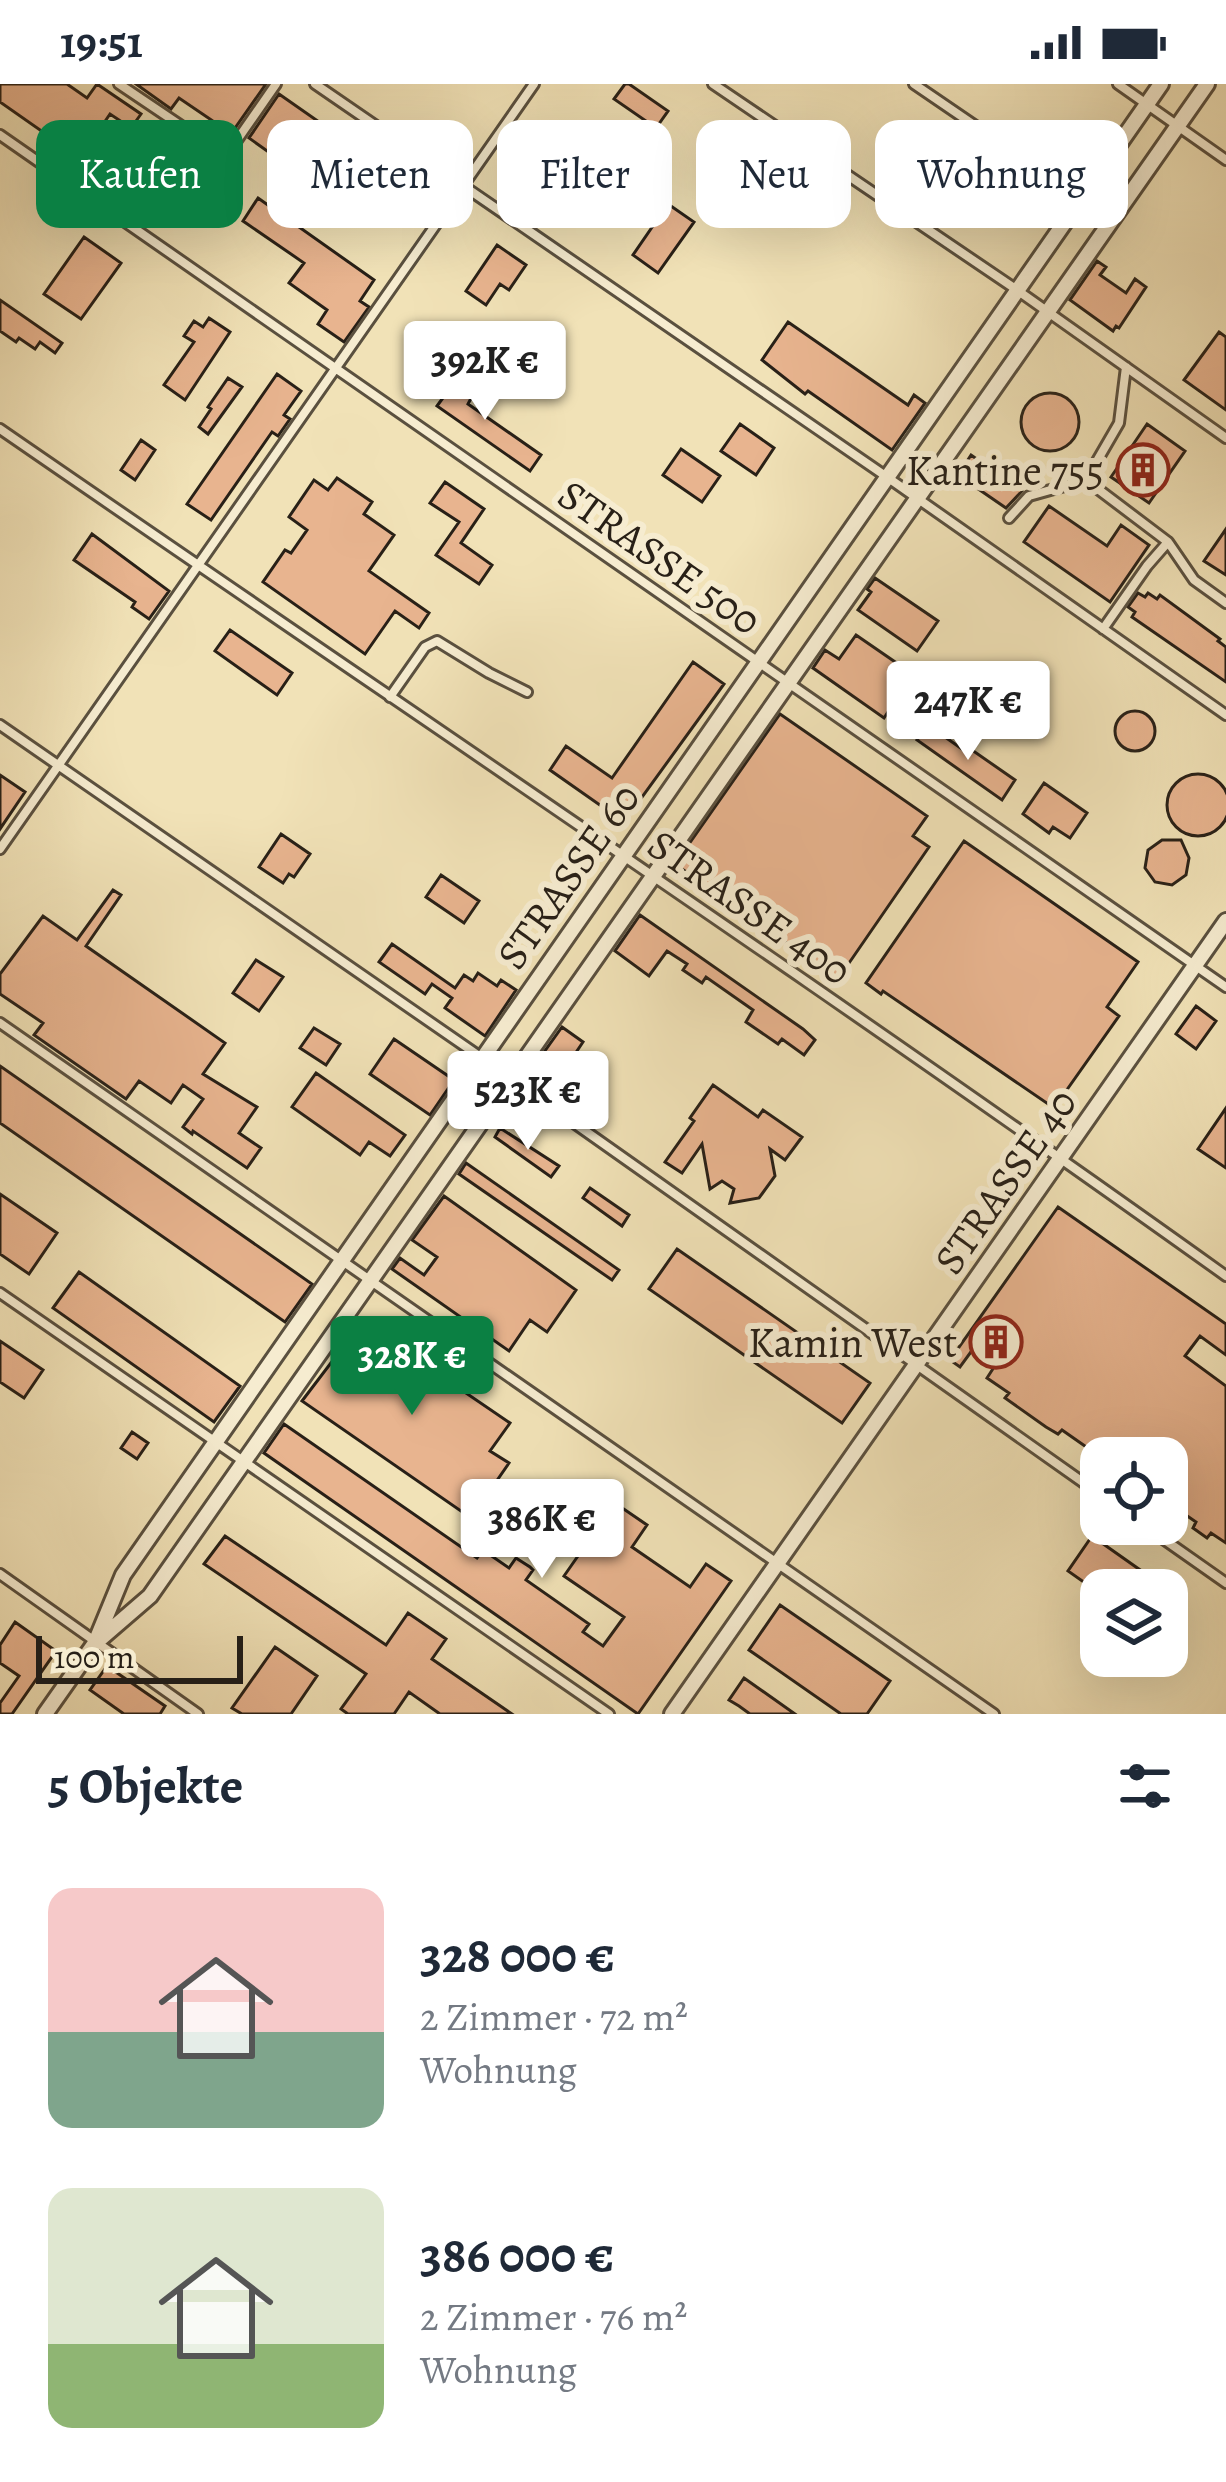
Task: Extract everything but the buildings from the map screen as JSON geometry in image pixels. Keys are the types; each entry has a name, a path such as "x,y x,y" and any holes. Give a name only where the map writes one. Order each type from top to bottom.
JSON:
{"street":[{"name":"STRASSE 60","path":"1128,131 1161,84"},
{"path":"95,1643 150,1596 1207,84"},
{"name":"STRASSE 60","path":"45,1714 95,1643 123,1575 1060,228"},
{"name":"STRASSE 40","path":"672,1714 1226,921"}],"lane":[{"path":"119,84 226,156 276,84"},
{"path":"315,84 367,120"},
{"path":"473,172 535,84"},
{"path":"712,84 1226,438"},
{"path":"914,84 967,120"},
{"path":"1118,84 1226,160"},
{"name":"STRASSE 500","path":"0,136 1226,987"},
{"path":"473,193 1226,715"},
{"path":"0,849 434,228"},
{"path":"1009,518 1029,496 1086,480 1119,423 1126,367"},
{"name":"STRASSE 400","path":"0,429 623,855 1226,1276"},
{"path":"1086,480 1168,542 1194,580 1226,603"},
{"path":"1103,629 1168,542"},
{"path":"391,697 425,647 436,641 527,692"},
{"path":"0,724 1080,1480"},
{"path":"0,1023 994,1714"},
{"path":"0,1293 609,1714"},
{"path":"1172,1545 1226,1583"},
{"path":"0,1574 198,1714"}],"place":[{"name":"Kantine 755","path":"1143,470"},
{"name":"Kamin West","path":"996,1342"}]}
